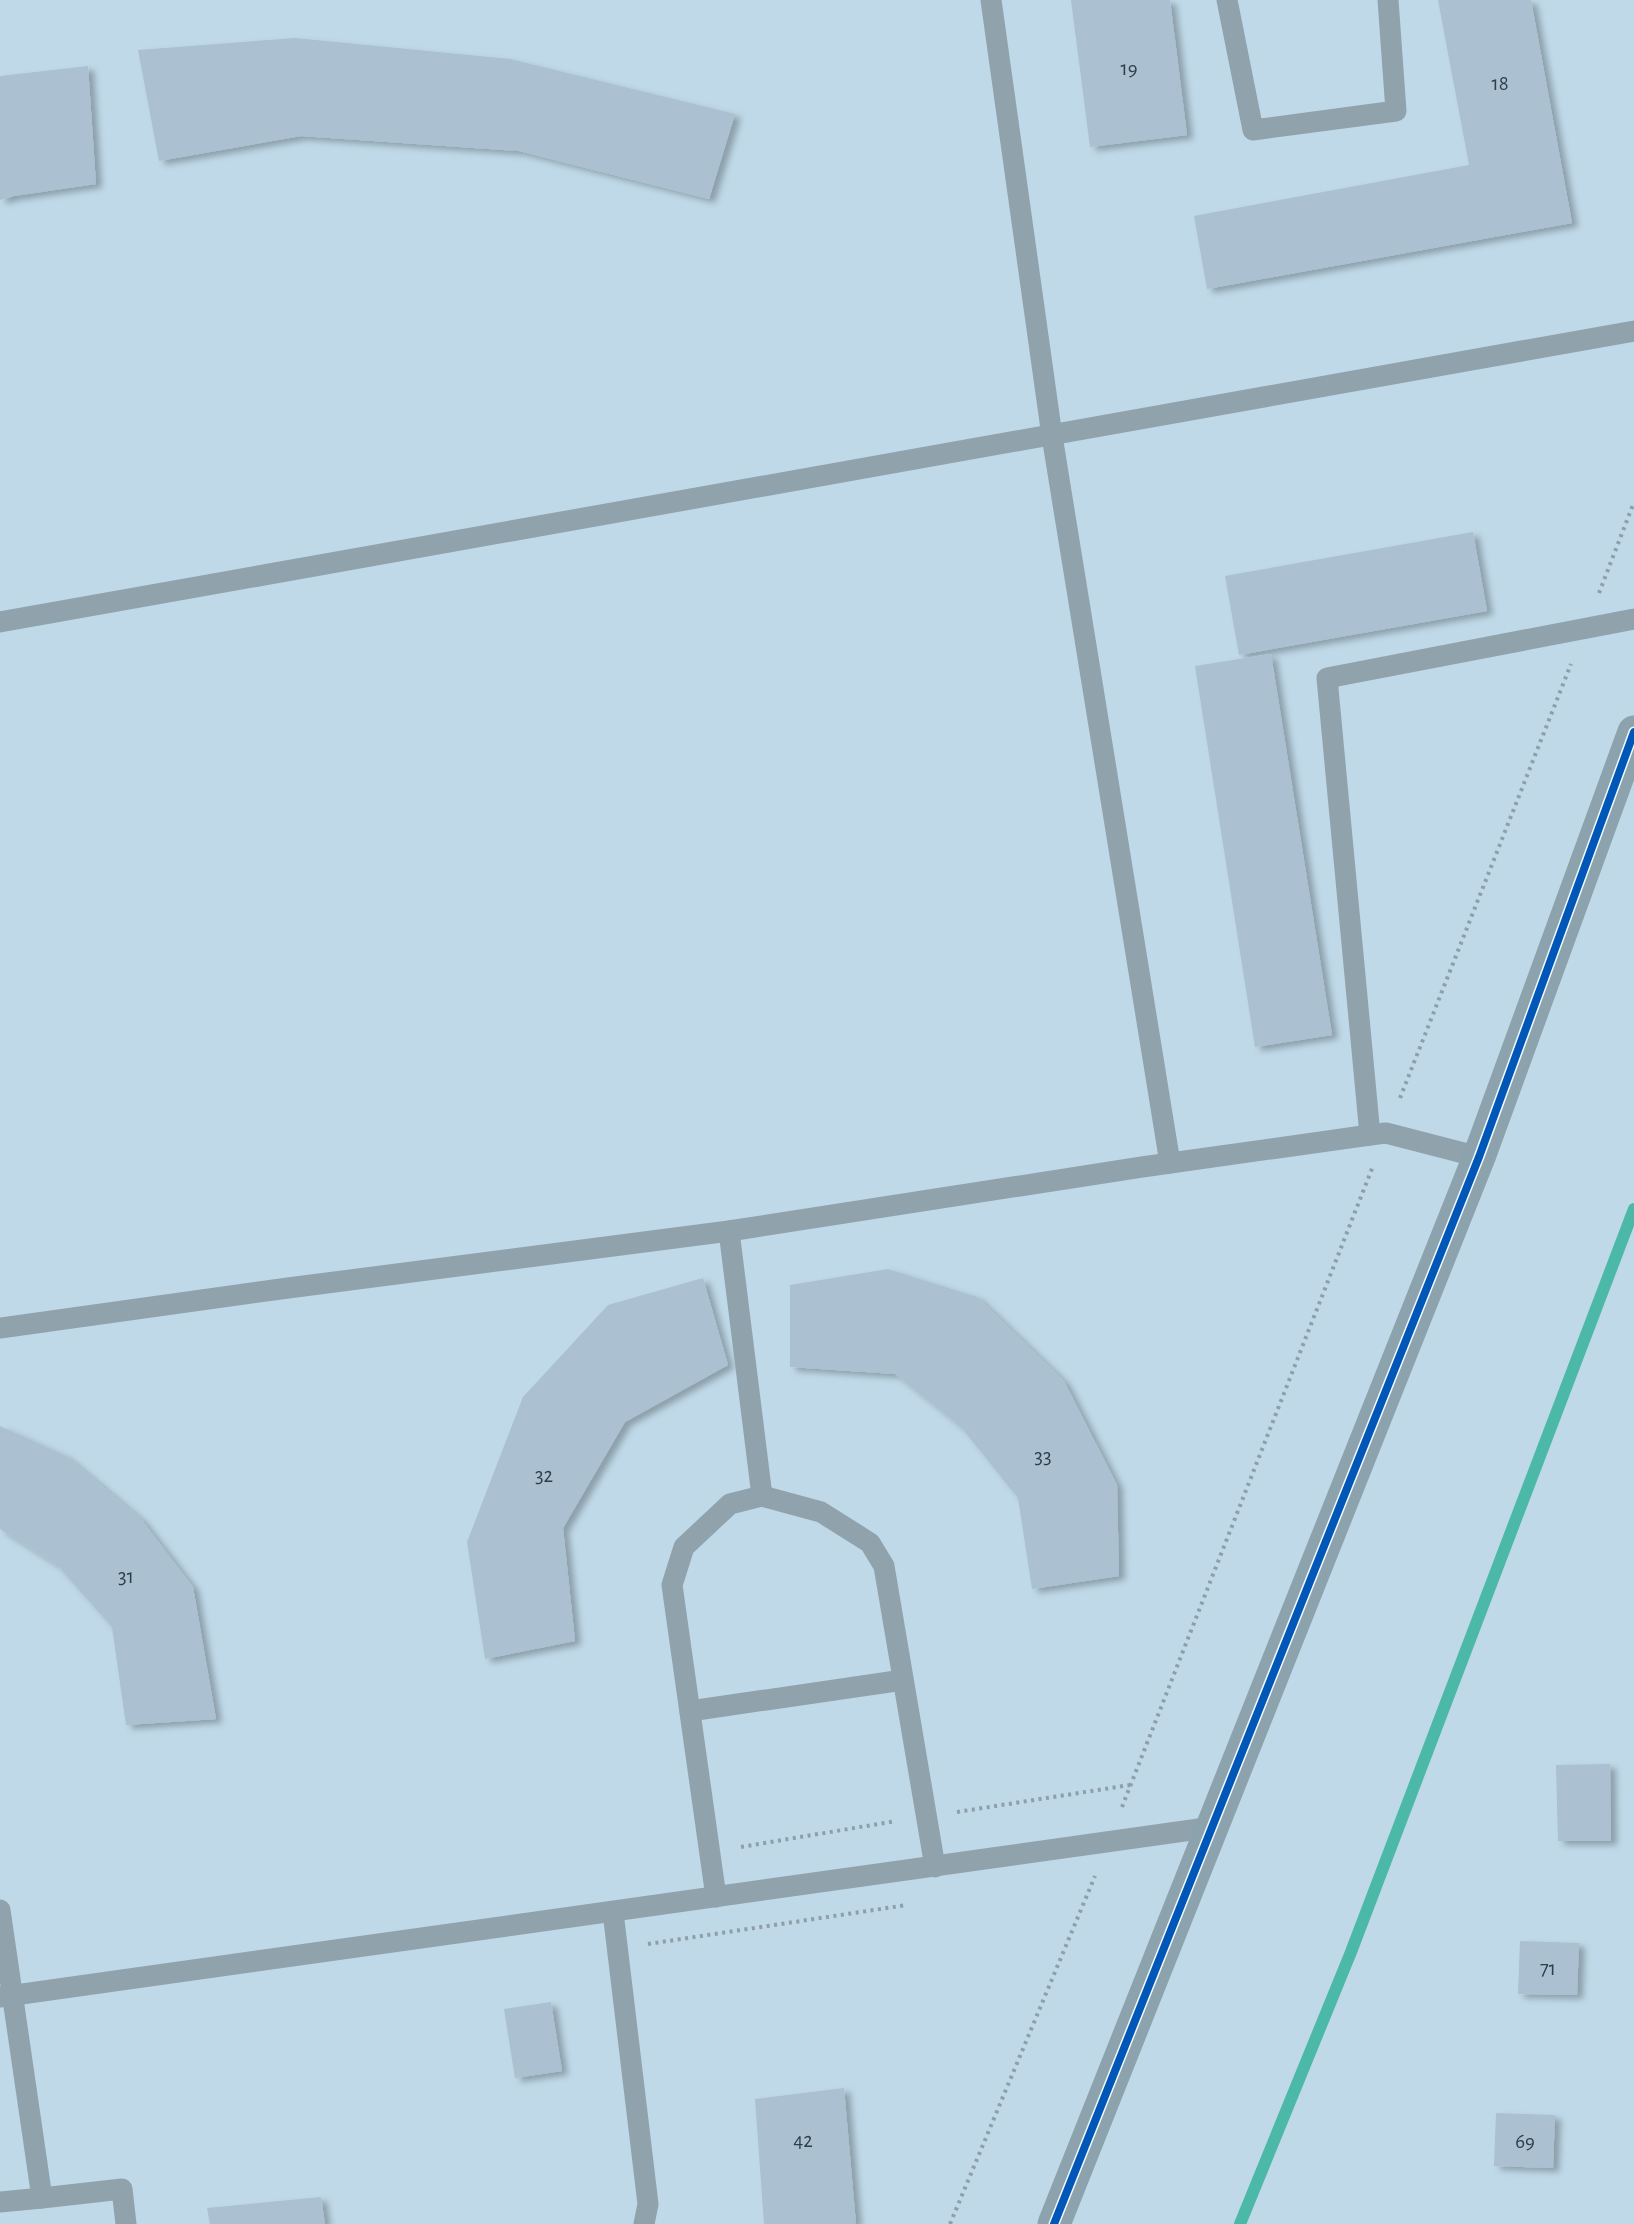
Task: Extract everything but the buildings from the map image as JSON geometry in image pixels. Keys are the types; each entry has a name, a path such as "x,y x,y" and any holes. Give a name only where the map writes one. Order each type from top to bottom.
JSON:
{"street":[{"path":"1054,2224 1479,1156 1634,732"}],"lane":[{"path":"991,0 1052,436 1170,1163"},
{"path":"1227,0 1254,130 1396,111 1388,0"},
{"path":"0,622 1634,331"},
{"path":"1378,1134 1328,678 1634,619"},
{"path":"0,1328 729,1231 1170,1163 1378,1134 1479,1156"},
{"path":"729,1231 762,1496"},
{"path":"716,1897 672,1585 684,1547 730,1504 762,1496 821,1512 870,1543 884,1566 934,1867"},
{"path":"690,1711 903,1680"},
{"path":"6,1996 1213,1827"},
{"path":"0,1910 6,1996 42,2198"},
{"path":"613,1912 648,2204 644,2224"},
{"path":"0,2202 122,2189 126,2224"}],"path":[{"path":"950,2224 1109,1842 1378,1134 1585,628 1634,502"},
{"path":"1083,1878 1095,1876"},
{"path":"618,1949 909,1904"}],"waterway":[{"path":"1240,2224 1351,1952 1634,1209"}],"cycle path":[{"path":"1054,2224 1479,1157 1634,732"}]}
